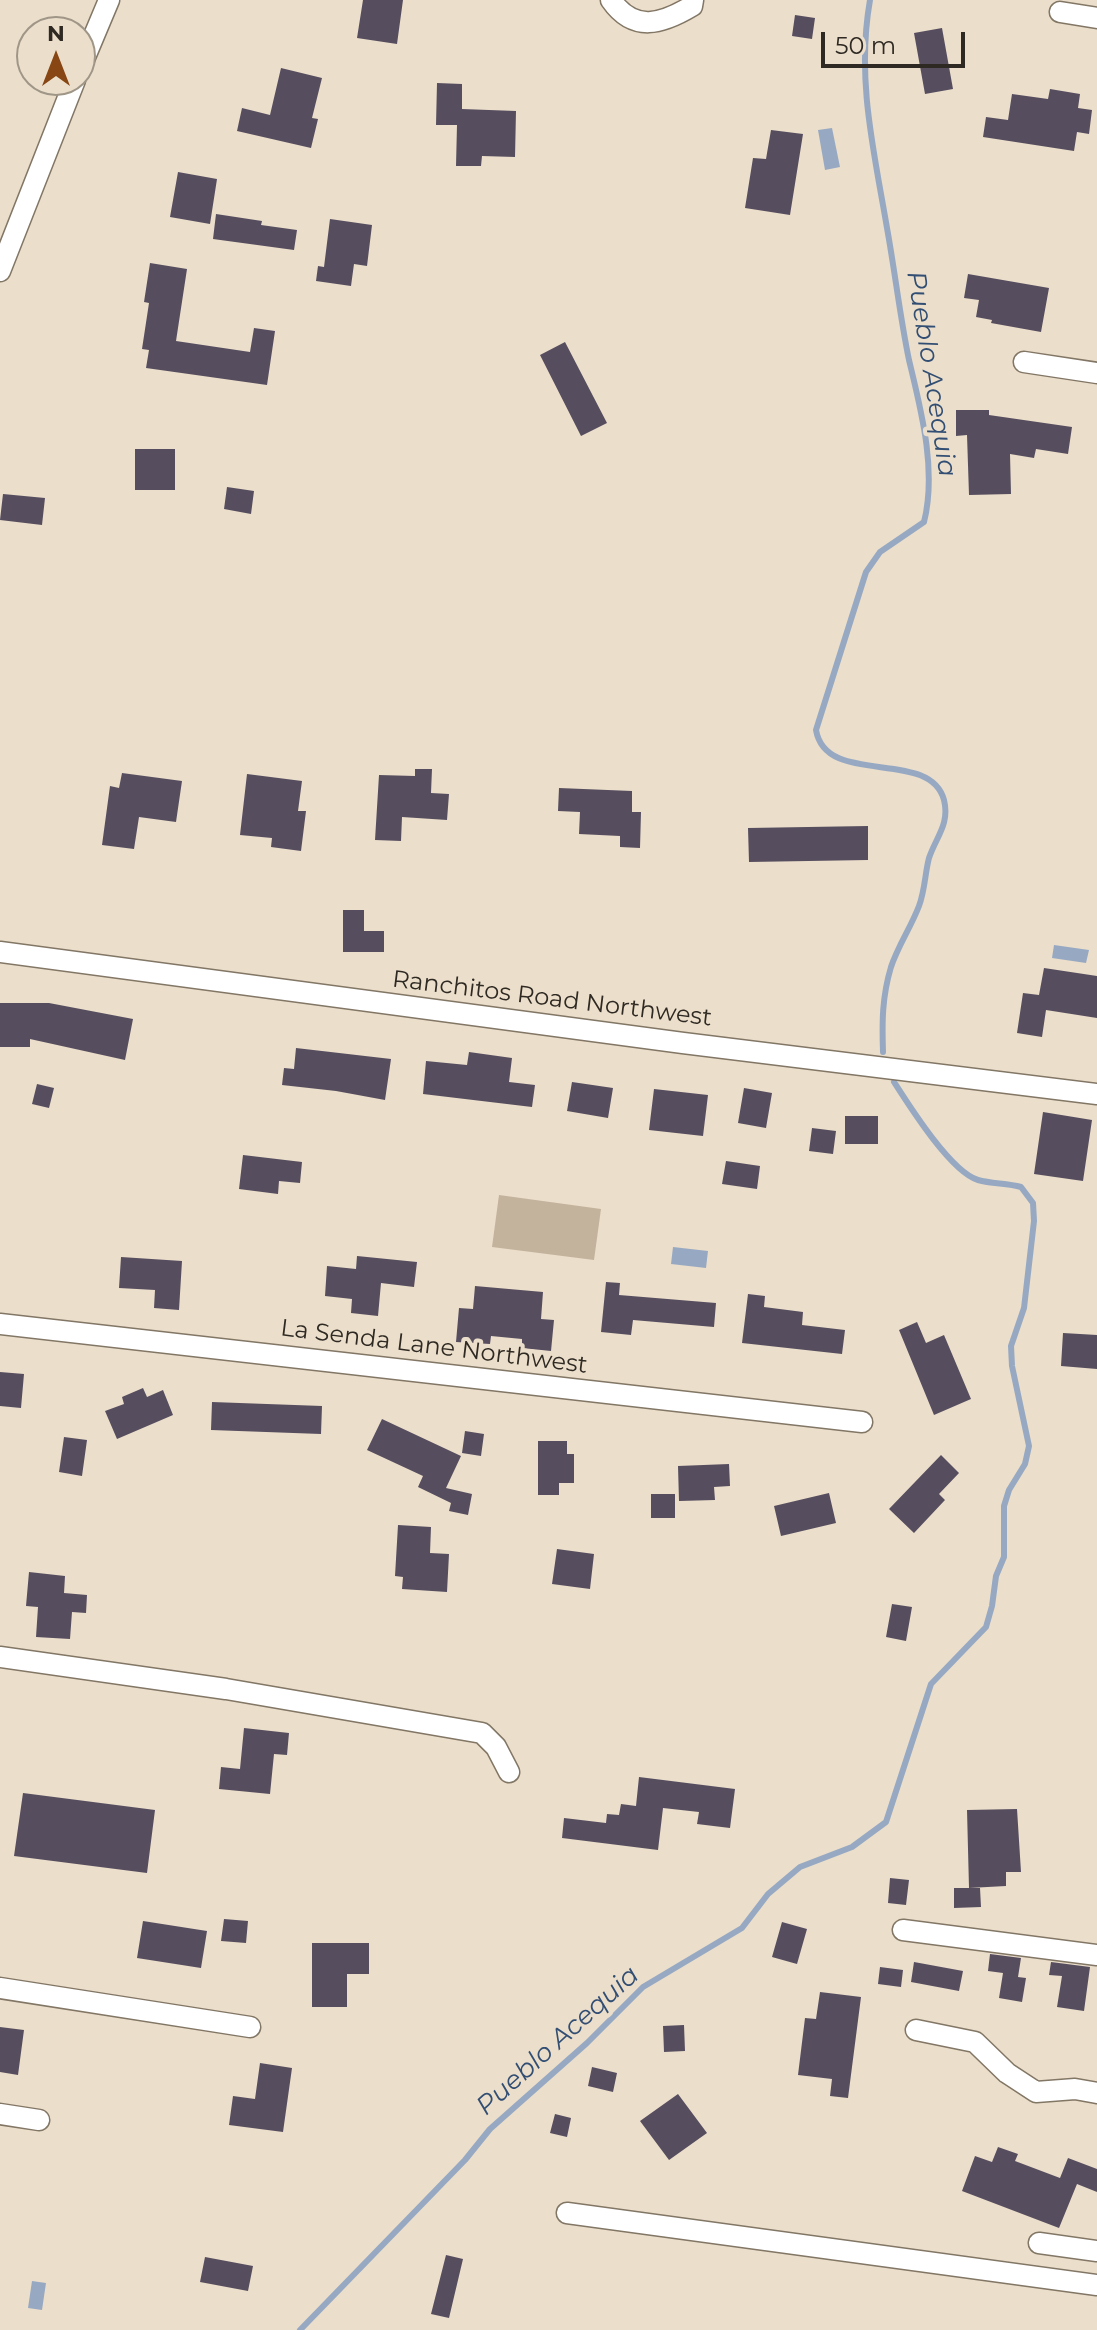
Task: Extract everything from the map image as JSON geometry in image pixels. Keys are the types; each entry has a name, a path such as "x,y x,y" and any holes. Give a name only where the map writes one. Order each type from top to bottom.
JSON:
{"street":[{"path":"96,31 109,0"},
{"path":"611,0 622,15 641,22 671,19 692,6 693,0"},
{"path":"1060,12 1097,18"},
{"path":"0,271 69,96"},
{"path":"1024,362 1097,373"},
{"name":"Ranchitos Road Northwest","path":"0,952 667,1041 1097,1094"},
{"name":"La Senda Lane Northwest","path":"0,1324 862,1422"},
{"path":"0,1657 241,1692 482,1733 496,1747 509,1772"},
{"path":"903,1930 1097,1955"},
{"path":"0,1988 250,2027"},
{"path":"916,2030 975,2042 1007,2073 1036,2092 1075,2089 1097,2093"},
{"path":"0,2114 39,2120"},
{"path":"567,2213 1097,2285"},
{"path":"1039,2243 1097,2251"}],"shaded area":[{"path":"499,1195 601,1209 594,1260 492,1247"}],"water":[{"path":"832,128 840,167 825,170 818,130"},
{"path":"1054,945 1089,950 1086,963 1052,958"},
{"path":"673,1247 708,1251 706,1268 671,1264"},
{"path":"32,2281 46,2283 42,2310 28,2308"}],"building":[{"path":"363,0 403,0 397,44 357,38"},
{"path":"795,15 815,18 812,39 792,36"},
{"path":"942,28 953,89 925,94 914,33"},
{"path":"281,68 322,78 312,118 318,119 311,148 237,131 242,108 270,115"},
{"path":"437,83 462,84 462,109 516,111 515,157 482,156 481,166 456,166 457,125 436,125"},
{"path":"1050,89 1080,94 1078,108 1092,110 1089,134 1077,132 1074,151 983,137 986,117 1008,120 1012,94 1048,99"},
{"path":"771,130 803,134 790,215 745,208 753,158 766,159"},
{"path":"178,172 217,179 210,224 170,217"},
{"path":"216,214 297,230 294,250 213,239"},
{"path":"330,219 372,225 367,266 354,264 351,286 316,281 318,266 324,267"},
{"path":"150,263 187,269 176,341 250,352 254,328 275,331 267,385 146,368 149,350 142,349 149,303 144,302"},
{"path":"968,274 1049,288 1041,332 991,323 992,320 976,317 979,300 964,298"},
{"path":"565,342 607,423 581,436 540,355"},
{"path":"956,410 989,410 989,415 1072,427 1068,454 1036,449 1034,458 1010,454 1011,494 969,495 967,435 956,436"},
{"path":"135,449 175,449 175,490 135,490"},
{"path":"227,487 254,491 251,514 224,509"},
{"path":"3,494 45,498 42,525 0,520"},
{"path":"415,769 432,769 431,793 449,794 447,820 402,817 401,841 375,840 379,775 415,776"},
{"path":"122,773 182,781 176,822 139,817 134,849 102,845 110,786 119,788"},
{"path":"247,774 302,781 298,811 306,811 301,851 271,847 272,838 240,835"},
{"path":"559,788 632,791 632,812 641,812 640,848 620,847 620,836 579,834 580,812 558,811"},
{"path":"868,826 868,860 749,862 748,828"},
{"path":"343,910 364,910 364,931 384,931 384,952 343,952"},
{"path":"1044,968 1097,976 1097,1018 1046,1010 1042,1037 1017,1033 1023,993 1039,995"},
{"path":"0,1003 49,1003 133,1019 125,1060 30,1039 30,1047 0,1047"},
{"path":"296,1048 391,1059 385,1100 282,1085 284,1068 294,1069"},
{"path":"469,1052 512,1058 509,1082 535,1085 532,1107 423,1094 426,1061 467,1065"},
{"path":"572,1082 613,1088 608,1118 567,1111"},
{"path":"37,1084 54,1088 49,1108 32,1104"},
{"path":"744,1088 772,1093 766,1128 738,1123"},
{"path":"654,1089 708,1095 703,1136 649,1130"},
{"path":"1043,1112 1092,1120 1083,1181 1034,1174"},
{"path":"845,1116 878,1116 878,1144 845,1144"},
{"path":"812,1128 836,1131 833,1154 809,1151"},
{"path":"243,1155 302,1162 300,1183 279,1181 278,1194 239,1189"},
{"path":"726,1161 760,1166 757,1189 722,1184"},
{"path":"357,1256 417,1262 414,1287 381,1283 378,1316 351,1313 352,1299 325,1296 327,1266 356,1269"},
{"path":"121,1257 182,1261 179,1310 154,1308 155,1290 119,1288"},
{"path":"606,1282 620,1283 619,1295 716,1303 714,1327 633,1320 631,1335 601,1332"},
{"path":"475,1286 543,1292 541,1319 554,1320 551,1351 522,1348 522,1339 491,1336 490,1344 456,1342 459,1308 473,1309"},
{"path":"748,1294 765,1296 764,1307 803,1312 802,1325 845,1330 842,1354 742,1343"},
{"path":"917,1322 926,1343 944,1335 971,1399 934,1415 899,1330"},
{"path":"1063,1333 1097,1335 1097,1369 1061,1366"},
{"path":"0,1372 24,1374 21,1408 0,1406"},
{"path":"143,1388 147,1397 163,1390 173,1415 117,1439 105,1411 124,1404 122,1397"},
{"path":"212,1402 322,1406 321,1434 211,1430"},
{"path":"382,1419 461,1456 446,1488 472,1494 468,1515 449,1511 451,1503 418,1487 423,1476 367,1450"},
{"path":"465,1431 484,1434 481,1456 462,1453"},
{"path":"64,1437 87,1440 82,1476 59,1472"},
{"path":"538,1441 567,1441 567,1454 574,1454 574,1483 559,1483 559,1495 538,1495"},
{"path":"941,1455 959,1473 939,1494 945,1500 914,1533 889,1509"},
{"path":"729,1464 730,1486 714,1487 715,1500 679,1501 678,1466"},
{"path":"829,1493 836,1523 781,1536 774,1506"},
{"path":"651,1494 675,1494 675,1518 651,1518"},
{"path":"398,1525 431,1527 430,1553 449,1554 447,1592 402,1589 403,1577 395,1576"},
{"path":"557,1549 594,1554 590,1589 552,1584"},
{"path":"29,1572 65,1576 64,1593 87,1595 86,1613 72,1612 70,1639 36,1637 38,1607 26,1606"},
{"path":"892,1604 912,1607 906,1641 886,1637"},
{"path":"244,1728 289,1733 287,1755 274,1754 270,1794 219,1789 221,1767 240,1769"},
{"path":"639,1777 735,1789 730,1828 697,1824 699,1812 663,1808 658,1850 562,1838 564,1818 606,1823 607,1814 619,1815 621,1804 636,1806"},
{"path":"23,1793 155,1810 147,1873 14,1856"},
{"path":"1017,1809 1021,1872 1006,1872 1006,1886 969,1888 967,1810"},
{"path":"890,1878 909,1880 906,1905 888,1903"},
{"path":"954,1888 980,1888 981,1907 954,1908"},
{"path":"224,1919 248,1921 246,1943 221,1941"},
{"path":"143,1921 207,1931 201,1968 137,1958"},
{"path":"782,1922 807,1929 797,1964 772,1957"},
{"path":"312,1943 369,1943 369,1974 347,1974 347,2007 312,2007"},
{"path":"990,1954 1021,1958 1018,1977 1026,1978 1022,2002 999,1998 1003,1973 988,1971"},
{"path":"914,1962 963,1971 959,1991 911,1982"},
{"path":"1051,1962 1090,1967 1084,2011 1057,2007 1062,1976 1049,1975"},
{"path":"880,1967 903,1970 901,1987 878,1984"},
{"path":"820,1992 861,1997 848,2098 830,2096 832,2079 798,2075 805,2018 816,2019"},
{"path":"684,2025 685,2051 664,2052 663,2026"},
{"path":"0,2027 24,2030 18,2075 0,2072"},
{"path":"260,2063 292,2068 283,2132 229,2125 233,2096 255,2099"},
{"path":"592,2067 617,2073 613,2092 588,2086"},
{"path":"678,2094 707,2133 669,2160 640,2121"},
{"path":"555,2114 571,2118 567,2137 550,2133"},
{"path":"998,2147 1018,2154 1015,2161 1060,2178 1068,2158 1097,2169 1097,2192 1077,2184 1059,2228 962,2191 975,2156 992,2162"},
{"path":"446,2255 463,2259 449,2318 431,2314"},
{"path":"205,2257 253,2266 248,2291 200,2282"}],"waterway":[{"name":"Pueblo Acequia","path":"870,0 865,58 868,115 903,327 926,440 928,502 924,522 880,552 866,572 816,730 824,747 838,758 920,775 935,784 944,800 945,809 944,823 929,858 919,906 888,978 883,1010 883,1052"},
{"name":"Pueblo Acequia","path":"300,2330 465,2160 490,2129 587,2043 643,1987 742,1928 768,1894 800,1867 852,1847 886,1822 931,1684 986,1627 996,1576 1004,1557 1004,1506 1009,1490 1025,1464 1029,1446 1012,1366 1011,1346 1024,1308 1034,1221 1033,1203 1021,1187 978,1180 967,1175 932,1137 894,1082"}]}
